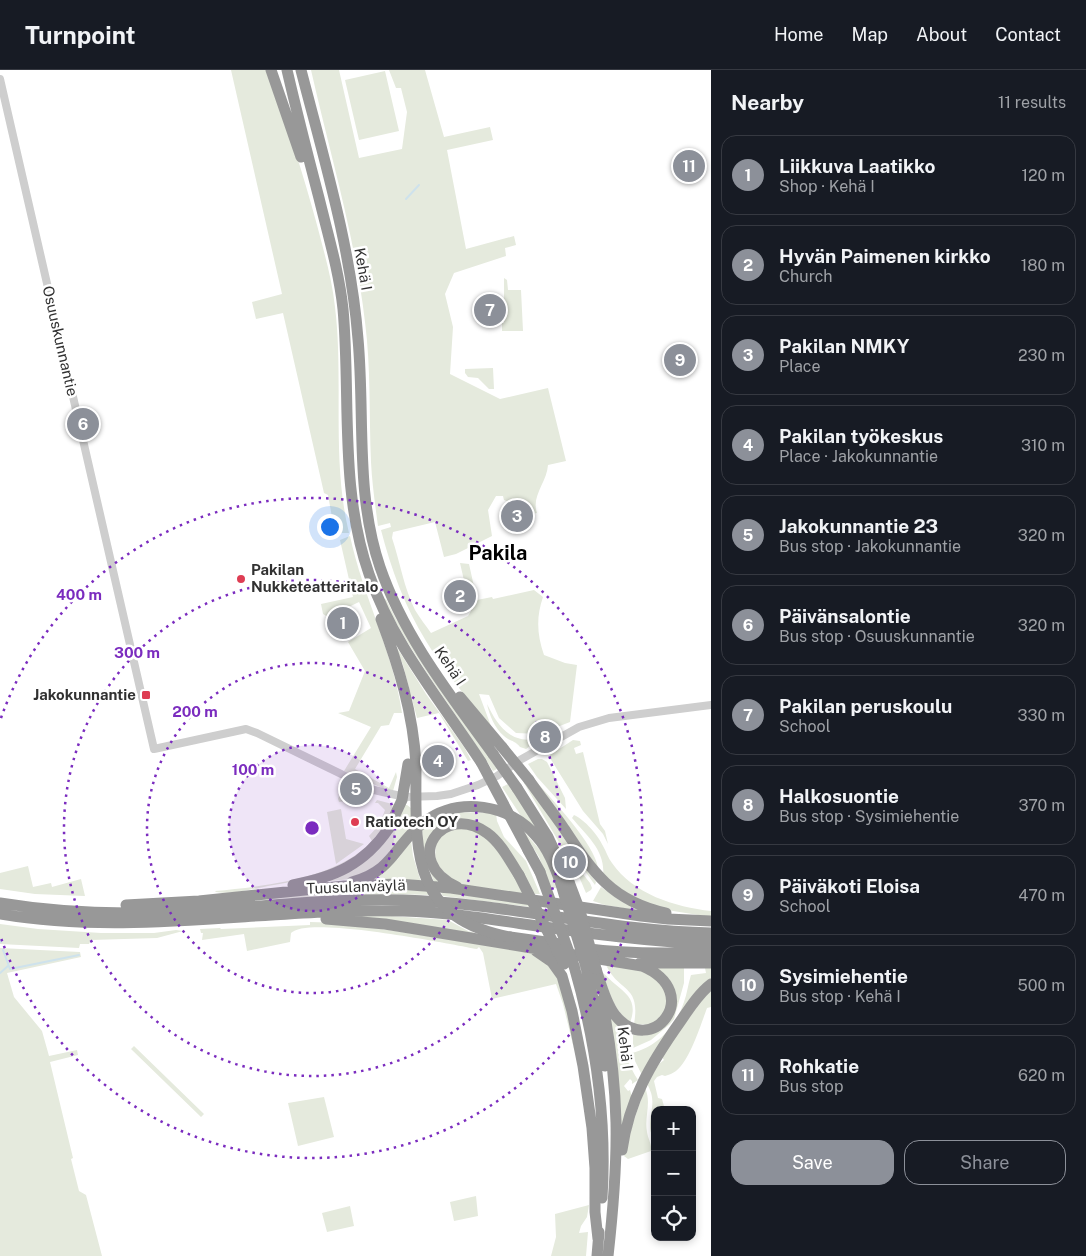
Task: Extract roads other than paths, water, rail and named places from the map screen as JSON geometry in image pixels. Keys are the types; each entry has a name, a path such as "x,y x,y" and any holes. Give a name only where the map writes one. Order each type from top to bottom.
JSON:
{"highway":[{"path":"271,70 329,236"},
{"name":"Kehä I","path":"287,70 339,280 345,340 349,474 360,546 376,593 392,627 481,762 540,872 594,1052 602,1101 604,1170 597,1256"},
{"name":"Kehä I","path":"301,70 315,122 351,279 358,340 363,473 372,535 380,568 392,597 412,634 498,751 517,788 548,837 582,919 591,968 607,1025 614,1079 616,1157 608,1256"},
{"path":"308,70 315,122"},
{"path":"360,546 369,586 397,664 408,724 417,847 428,884 441,904 462,920 544,955 557,968 566,987 583,1066 588,1101 594,1150 595,1212 598,1239"},
{"path":"498,751 529,780 585,861 612,889 647,908 707,920"},
{"path":"177,912 201,910 228,898 307,882 338,873 366,855 378,844 389,828 402,800 412,764"},
{"path":"313,890 352,882 376,872 390,861 411,834 424,822 441,813 467,806 492,808 524,824 543,844 565,881"},
{"path":"471,890 455,886 444,879 435,870 430,859 429,848 434,837 442,829 453,824 469,824 486,832 498,844 519,876 569,965"},
{"path":"228,898 344,886 398,884 471,890 668,920 707,920"},
{"name":"Tuusulanväylä","path":"0,914 62,922 92,923 201,910 328,902 419,901 493,908 632,928 711,933"},
{"name":"Tuusulanväylä","path":"6,904 63,911 177,912"},
{"name":"Tuusulanväylä","path":"201,910 244,918 359,911 436,913 630,939 711,944"},
{"path":"244,918 355,921 604,951 639,953 711,952"},
{"path":"509,941 632,964 648,969 662,978 670,991 672,1004 669,1016 657,1027 643,1030 630,1027 619,1019 591,968"},
{"path":"614,961 667,964 711,962"},
{"path":"613,1209 626,1125 637,1092 650,1067 683,1018 711,984"}],"street":[{"name":"Osuuskunnantie","path":"0,79 154,749 246,730 257,733 364,787 385,794 405,797 437,796 451,794 478,785 579,727 608,718 711,705"}],"waterway":[{"path":"406,199 419,185"},
{"path":"3,950 10,969 79,955"},
{"path":"0,973 8,966"}],"place":[{"name":"Rohkatie","path":"689,166"},
{"name":"Pakilan peruskoulu","path":"490,310"},
{"name":"Päiväkoti Eloisa","path":"680,360"},
{"name":"Päivänsalontie","path":"83,424"},
{"name":"Pakilan NMKY","path":"517,516"},
{"name":"Pakilan Nukketeatteritalo","path":"241,579"},
{"name":"Hyvän Paimenen kirkko","path":"460,596"},
{"name":"Liikkuva Laatikko","path":"343,623"},
{"name":"Jakokunnantie","path":"146,695"},
{"name":"Halkosuontie","path":"545,737"},
{"name":"Pakilan työkeskus","path":"438,761"},
{"name":"Jakokunnantie 23","path":"356,789"},
{"name":"Ratiotech OY","path":"355,822"},
{"name":"Sysimiehentie","path":"570,862"}],"district":[{"name":"Pakila","path":"498,553"}]}
